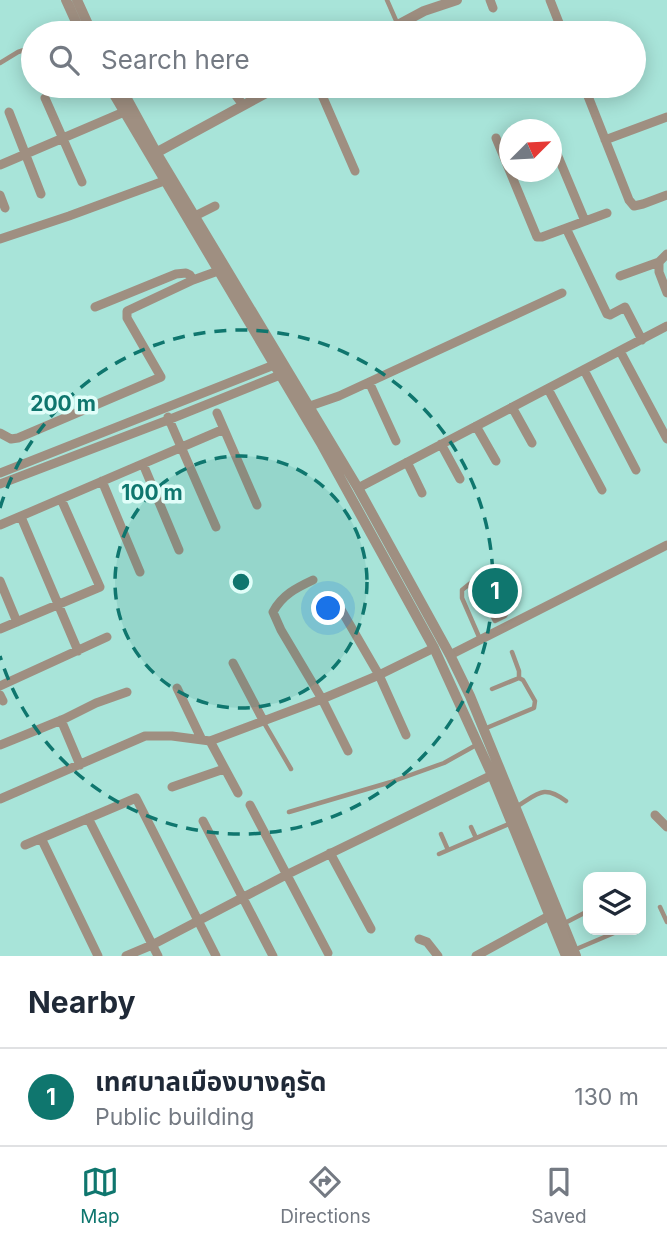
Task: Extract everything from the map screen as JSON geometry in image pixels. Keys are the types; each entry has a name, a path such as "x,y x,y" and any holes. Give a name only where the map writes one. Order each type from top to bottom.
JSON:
{"street":[{"path":"66,0 76,21"},
{"path":"77,0 87,21"},
{"path":"406,21 439,3 457,0"},
{"path":"550,0 558,21"},
{"path":"45,98 82,181"},
{"path":"116,98 195,216 310,406 439,645 484,730 563,924 571,954"},
{"path":"126,98 164,181 277,370 353,490"},
{"path":"238,98 243,105"},
{"path":"153,154 256,98"},
{"path":"323,98 355,171"},
{"path":"589,98 629,200 634,206 667,195"},
{"path":"9,111 41,194"},
{"path":"0,165 124,112"},
{"path":"606,140 667,117"},
{"path":"496,138 537,237 607,213"},
{"path":"562,167 586,221"},
{"path":"0,239 164,181"},
{"path":"0,195 5,208"},
{"path":"195,216 215,206"},
{"path":"566,228 607,314 625,307 642,340"},
{"path":"620,276 659,262 667,254"},
{"path":"659,262 659,272 667,293"},
{"path":"0,433 11,439 18,438 161,377 127,318 127,311 218,271"},
{"path":"95,307 176,274 186,272 193,280"},
{"path":"310,406 339,397 562,293"},
{"path":"353,490 667,326"},
{"path":"620,351 667,439"},
{"path":"0,473 165,409 277,370"},
{"path":"0,484 169,420 277,370"},
{"path":"584,370 636,470"},
{"path":"369,383 396,441"},
{"path":"548,388 602,490"},
{"path":"512,407 532,443"},
{"path":"165,409 216,527"},
{"path":"217,413 257,505"},
{"path":"476,426 496,461"},
{"path":"0,525 224,429"},
{"path":"441,444 460,479"},
{"path":"54,452 58,463"},
{"path":"35,459 39,470"},
{"path":"407,462 422,492"},
{"path":"143,464 179,550"},
{"path":"102,481 140,572"},
{"path":"0,629 100,587 61,499"},
{"path":"20,516 78,651"},
{"path":"445,657 481,640 497,626 667,545"},
{"path":"313,580 288,593 273,612 348,751"},
{"path":"0,581 18,622"},
{"path":"339,606 379,675 407,735"},
{"path":"0,686 107,637"},
{"path":"0,799 145,736 205,740 263,720 379,675 439,645"},
{"path":"445,657 549,916 571,954"},
{"path":"233,663 263,720"},
{"path":"177,688 238,793"},
{"path":"0,745 127,692"},
{"path":"61,719 80,765"},
{"path":"172,787 224,769"},
{"path":"126,956 492,775"},
{"path":"25,845 136,798 216,956"},
{"path":"250,805 328,953"},
{"path":"655,815 667,827"},
{"path":"88,818 158,956"},
{"path":"203,821 273,956"},
{"path":"41,838 98,956"},
{"path":"330,853 371,929"},
{"path":"476,956 549,916"},
{"path":"419,939 427,942 439,956"}],"lane":[{"path":"387,0 397,21"},
{"path":"0,63 21,51"},
{"path":"474,581 497,626 505,616 508,604 495,578 488,574 481,576 474,581 461,593 481,640"},
{"path":"512,652 519,678"},
{"path":"492,690 519,678"},
{"path":"484,730 534,708 535,701 523,680 519,678"},
{"path":"263,720 291,769"},
{"path":"289,812 391,782 444,763 479,744"},
{"path":"516,807 544,792 552,791 566,801"},
{"path":"439,854 512,823"},
{"path":"471,827 476,838"},
{"path":"441,834 448,850"},
{"path":"660,907 667,922"},
{"path":"563,924 583,914"},
{"path":"571,954 610,935"}],"place":[{"name":"เทศบาลเมืองบางคูรัด","path":"495,591"}]}
